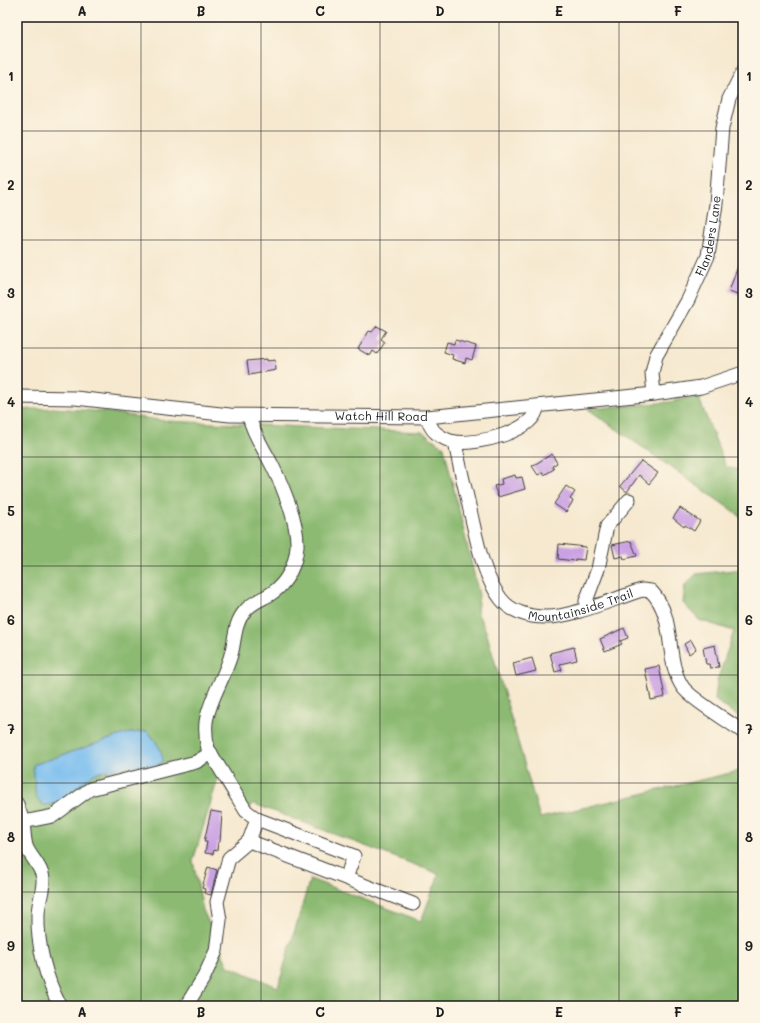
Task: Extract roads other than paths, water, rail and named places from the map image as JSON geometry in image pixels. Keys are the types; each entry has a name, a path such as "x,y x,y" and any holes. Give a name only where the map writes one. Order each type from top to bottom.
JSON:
{"street":[{"name":"Flanders Lane","path":"654,394 652,373 656,356 688,300 708,256 716,204 722,128 729,99 743,71"},
{"name":"Watch Hill Road","path":"17,397 75,398 249,416 427,417 654,394 701,387 743,373"},
{"path":"427,417 430,426 435,432 455,442 482,440 513,431 533,418 537,413 537,407"},
{"path":"249,416 252,426 273,466 291,513 297,546 292,570 283,583 273,592 246,610 240,618 227,669 211,703 206,722 205,738 211,753 246,811 257,819 354,856 346,878"},
{"name":"Mountainside Trail","path":"455,442 481,557 491,584 502,600 511,608 522,614 545,617 586,607 642,590 652,591 659,599 664,609 676,673 682,687 691,696 743,732"},
{"path":"586,607 586,601 598,569 606,526 629,500"},
{"path":"23,822 53,816 90,789 196,762 211,753"},
{"path":"17,804 23,822 27,848 41,869 43,884 38,914 38,926 45,968 52,991 60,1006"},
{"path":"186,1006 204,976 216,950 220,920 217,902 229,858 249,840 257,819"},
{"path":"249,840 413,904"}],"water":[{"path":"147,731 158,745 163,762 156,766 117,769 96,773 89,777 65,798 51,804 43,805 36,796 33,765 125,734"}]}
